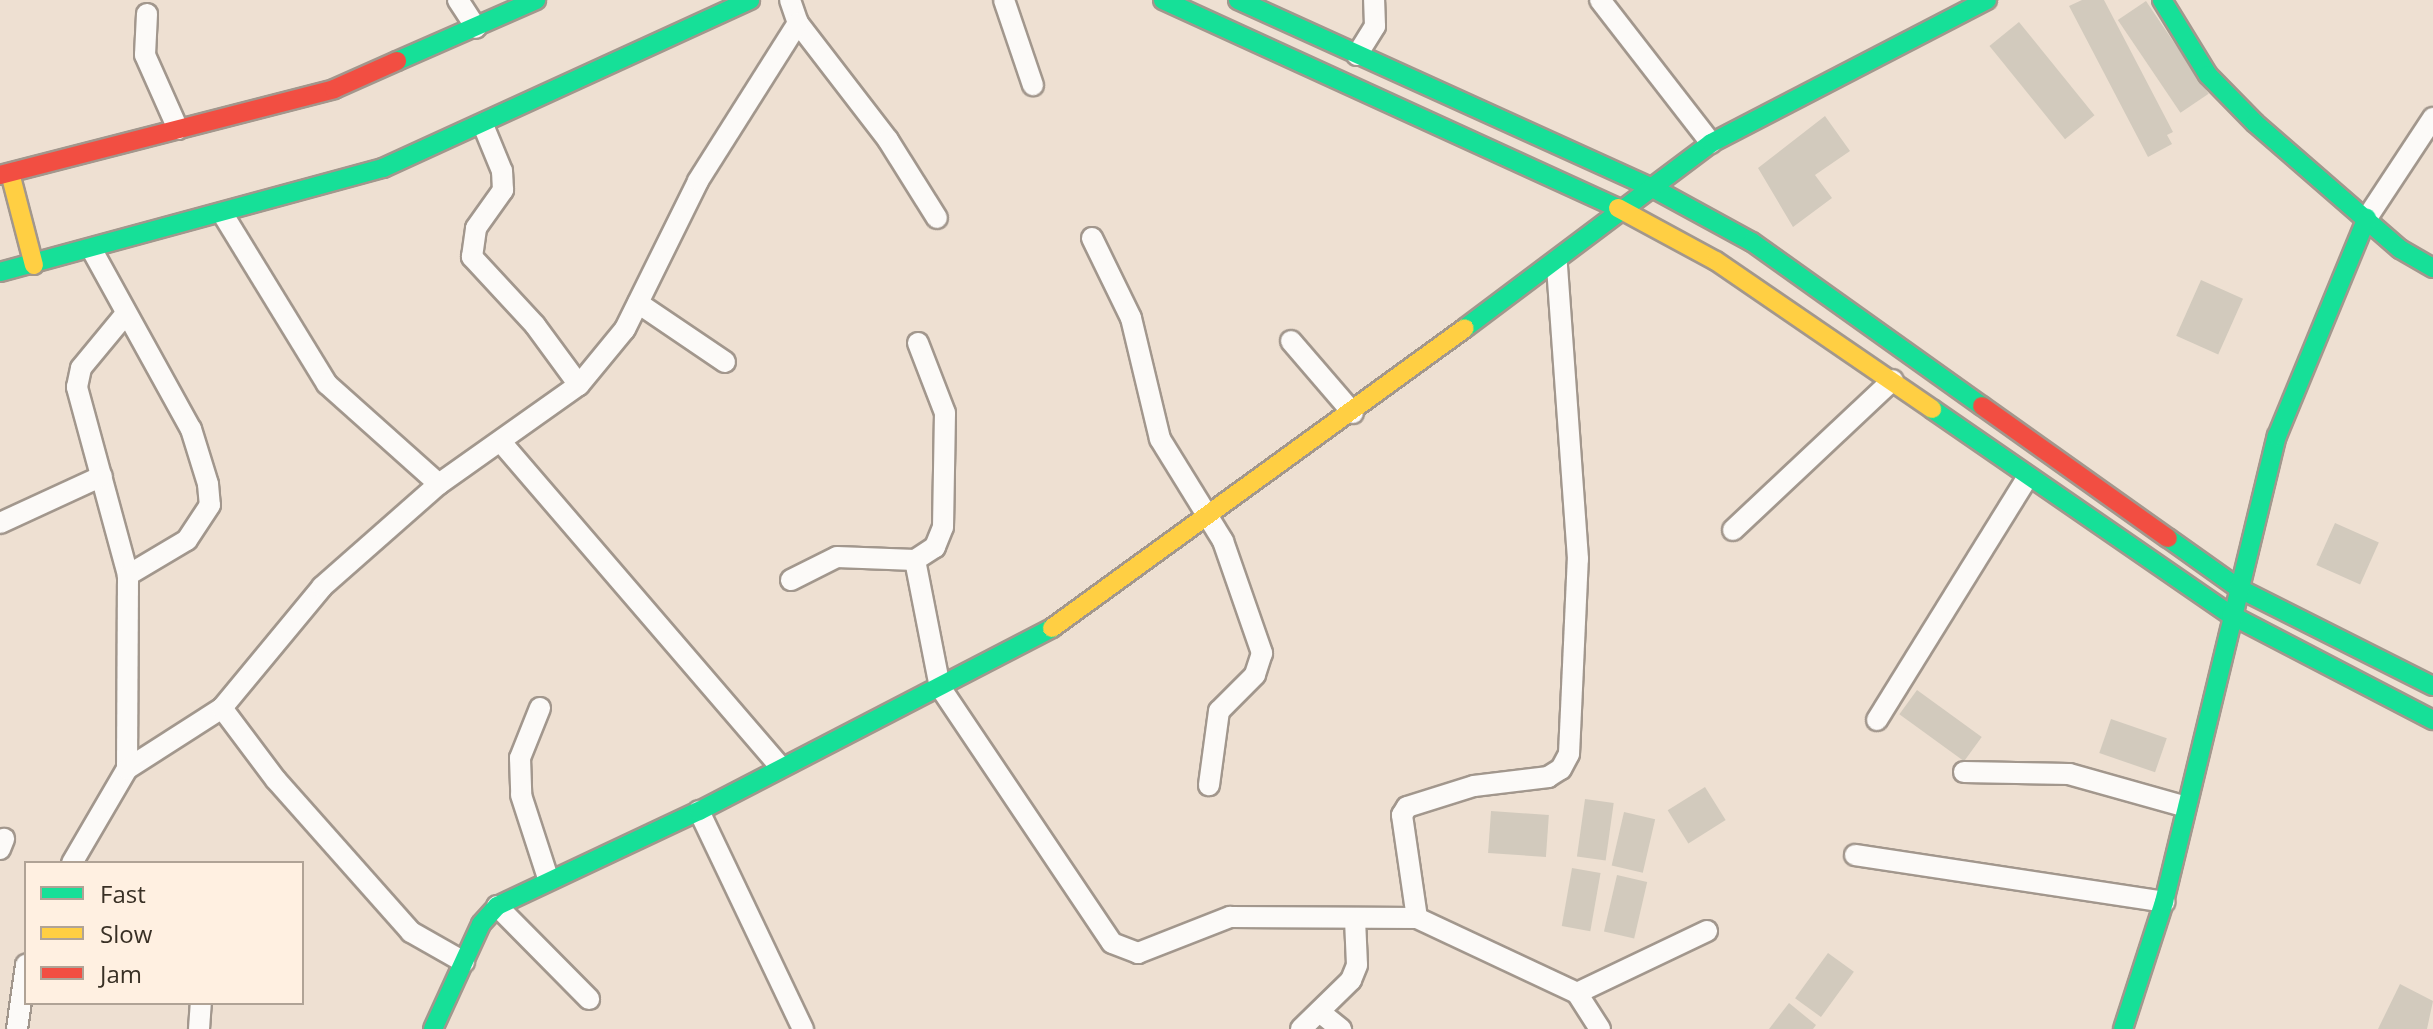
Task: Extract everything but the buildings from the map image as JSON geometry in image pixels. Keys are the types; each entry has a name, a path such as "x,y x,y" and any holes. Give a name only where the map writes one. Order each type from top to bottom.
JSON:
{"main road":[{"path":"34,265 5,174 334,89 536,0"},
{"path":"0,272 224,216 383,168 483,125 750,0"},
{"path":"1163,0 1620,209 1716,261 1893,380 2027,478 2231,615 2433,720"},
{"path":"1238,0 1651,187 1752,242 1913,351 2238,588 2433,686"},
{"path":"433,1029 464,962 497,906 548,878 699,811 779,765 1051,629 1206,522 1557,263 1620,209 1711,143 1987,0"},
{"path":"2162,0 2208,75 2367,218 2433,268"},
{"path":"2123,1029 2164,902 2183,806 2277,436 2367,218"}],"street":[{"path":"458,0 476,28"},
{"path":"790,0 798,23 888,140 937,218"},
{"path":"1004,0 1033,85"},
{"path":"1357,55 1375,26 1374,0"},
{"path":"1600,0 1711,143"},
{"path":"147,14 145,55 178,129"},
{"path":"73,861 127,769 222,708 322,587 439,484 579,385 609,354 638,303 698,181 798,23"},
{"path":"2367,218 2433,118"},
{"path":"483,125 502,171 503,190 476,228 472,257 535,325 579,385"},
{"path":"224,216 311,365 439,484"},
{"path":"1092,238 1131,318 1160,439 1236,569 1262,653 1255,675 1219,711 1209,785"},
{"path":"92,250 124,316 191,429 210,505 187,540 128,575"},
{"path":"1417,918 1402,815 1407,807 1474,786 1548,777 1569,754 1578,559 1557,263"},
{"path":"638,303 725,362"},
{"path":"124,316 81,368 77,387 128,575 127,769"},
{"path":"1291,341 1353,413"},
{"path":"791,580 837,557 915,560 935,547 946,503 945,413 918,343"},
{"path":"1733,530 1893,380"},
{"path":"501,442 779,765"},
{"path":"0,523 102,476"},
{"path":"1877,720 2027,478"},
{"path":"915,560 940,687 1125,953 1230,917 1417,918 1577,993 1600,1029"},
{"path":"222,708 276,780 411,932 464,962"},
{"path":"540,708 520,758 521,795 548,878"},
{"path":"1964,772 2069,774 2183,806"},
{"path":"699,811 803,1029"},
{"path":"1855,855 2164,902"},
{"path":"497,906 589,999"},
{"path":"1301,1029 1337,999 1357,965 1355,920"},
{"path":"1577,993 1707,931"},
{"path":"17,1029 24,979"},
{"path":"199,1029 201,1005"},
{"path":"1321,1013 1341,1029"}],"traffic: fast":[{"path":"397,61 536,0"},
{"path":"0,272 383,168 750,0"},
{"path":"1163,0 1618,208"},
{"path":"1238,0 1651,187 1752,242 1982,406"},
{"path":"1465,328 1711,143 1987,0"},
{"path":"2162,0 2208,75 2255,123 2400,249 2433,268"},
{"path":"2123,1029 2164,902 2277,436 2367,218"},
{"path":"1932,409 2231,615 2433,720"},
{"path":"2168,538 2238,588 2433,686"},
{"path":"433,1029 481,924 497,906 699,811 1052,628"}],"traffic: slow":[{"path":"10,173 34,265"},
{"path":"1618,208 1716,261 1932,409"},
{"path":"1052,628 1465,328"}],"traffic: jam":[{"path":"0,175 334,89 397,61"},
{"path":"1982,406 2168,538"}]}
